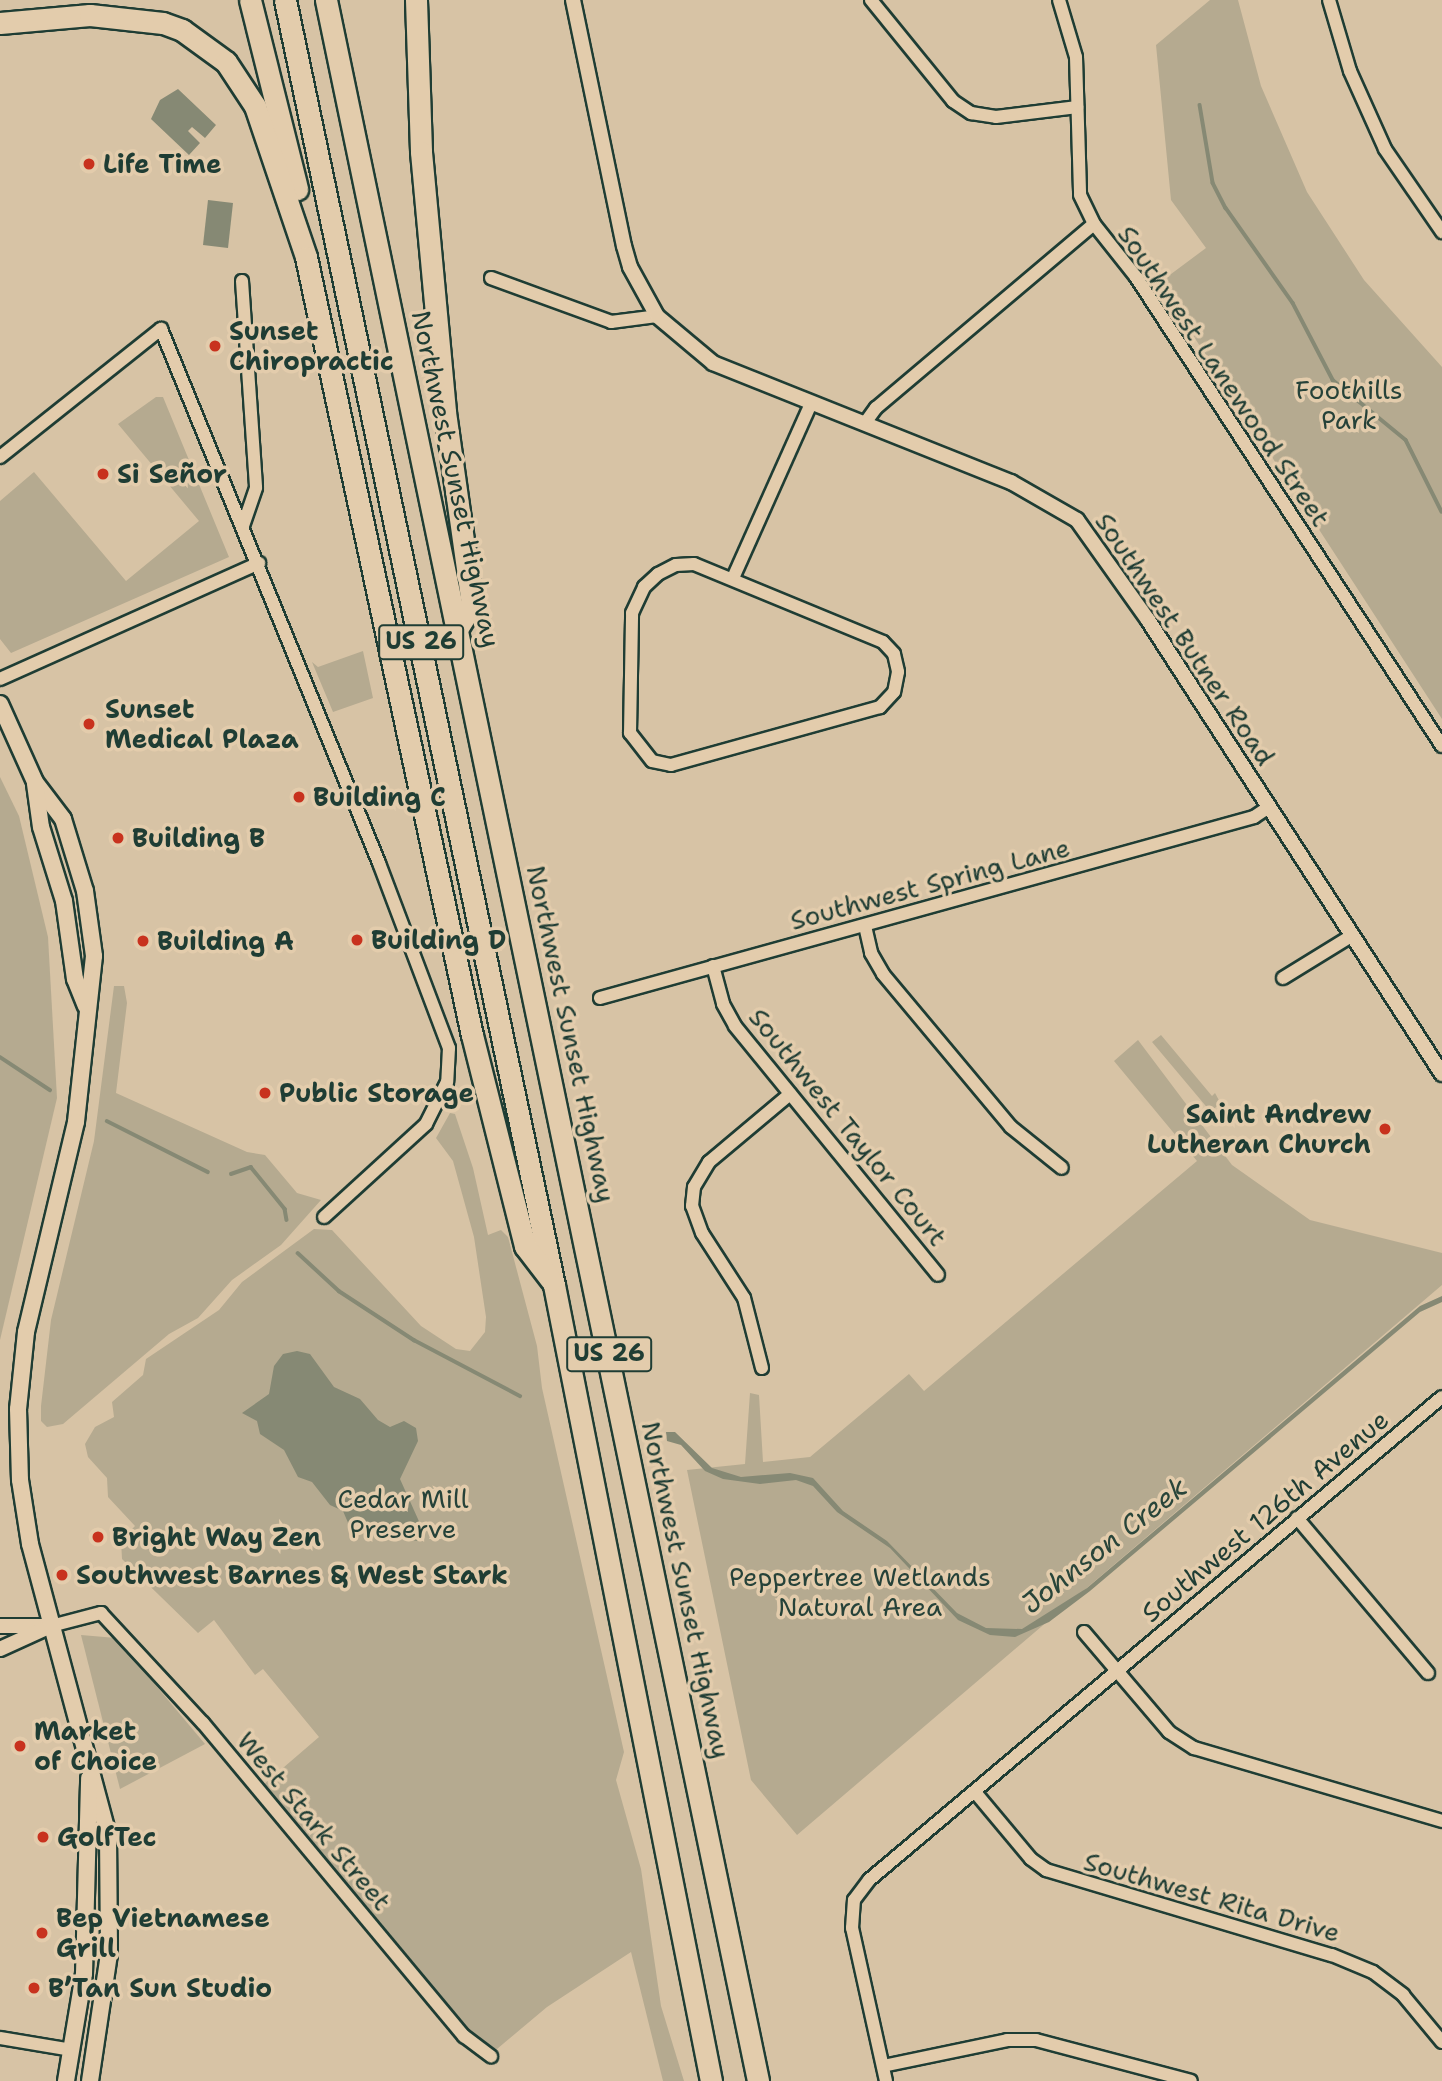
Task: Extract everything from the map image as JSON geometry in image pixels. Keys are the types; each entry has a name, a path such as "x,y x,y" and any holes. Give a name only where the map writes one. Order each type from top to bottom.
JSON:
{"highway":[{"name":"US 26","path":"285,0 554,1285 711,2081"},
{"name":"Northwest Sunset Highway","path":"326,0 459,626 758,2081"},
{"path":"416,0 421,152 444,412 472,605 459,626"},
{"path":"250,1 303,212 306,257"},
{"path":"0,23 90,15 142,18 182,30 226,62 255,106 306,257 472,1035 525,1246 554,1285"}],"main road":[{"path":"0,704 35,782 63,819 89,910 95,979 86,1006 76,1122 26,1332 18,1409 25,1515 89,1778 108,1835 111,1889 108,1967 90,2081"},
{"path":"35,782 41,827 64,901 75,979 86,1006"},
{"path":"64,901 89,910"},
{"path":"66,2081 86,1936 89,1778"}],"street":[{"name":"Southwest Butner Road","path":"573,0 624,246 630,267 657,316 713,363 1034,492 1077,520 1100,547 1442,1073"},
{"path":"871,0 953,101 971,113 996,117 1077,107"},
{"name":"Southwest Lanewood Street","path":"1059,0 1076,57 1080,195 1094,224 1136,277 1442,746"},
{"path":"1329,0 1350,71 1385,149 1442,232"},
{"path":"865,423 876,408 1094,224"},
{"path":"491,278 611,322 657,316"},
{"path":"242,281 256,488 243,526"},
{"path":"0,457 160,329 259,563 439,1013 449,1048 447,1082 426,1124 324,1217"},
{"path":"733,578 811,404"},
{"path":"0,679 259,563"},
{"path":"694,564 733,578 883,642 894,654 898,672 894,692 880,707 671,765 652,761 638,748 628,719 632,613 644,587 676,565 694,564"},
{"name":"Southwest Spring Lane","path":"600,998 1254,817 1269,807"},
{"path":"865,926 871,953 883,974 1011,1127 1062,1168"},
{"path":"1283,978 1353,935"},
{"name":"Southwest Taylor Court","path":"713,966 723,1004 735,1026 938,1275"},
{"path":"762,1368 744,1298 702,1233 692,1206 694,1187 709,1162 790,1094"},
{"name":"Southwest 126th Avenue","path":"886,2081 852,1928 854,1900 869,1880 1442,1397"},
{"path":"1297,1518 1428,1674"},
{"name":"West Stark Street","path":"51,1626 101,1613 203,1723 464,2036 491,2056"},
{"path":"0,1626 51,1626"},
{"path":"0,1649 51,1626"},
{"path":"1084,1632 1169,1732 1194,1748 1442,1821"},
{"name":"Southwest Rita Drive","path":"975,1791 1031,1859 1046,1870 1332,1955 1373,1972 1402,1995 1442,2042"},
{"path":"0,2038 72,2050"},
{"path":"883,2066 1007,2040 1036,2040 1191,2081"}],"green space":[{"name":"Foothills Park","path":"1210,0 1238,0 1261,86 1307,192 1364,280 1442,367 1442,719 1159,283 1206,248 1171,200 1156,45"},
{"path":"156,397 163,397 229,557 11,653 0,639 0,501 34,472 126,581 199,521 118,424"},
{"path":"363,651 373,698 333,712 312,662 318,667"},
{"path":"0,777 19,816 48,937 57,1098 0,1340"},
{"path":"114,986 124,986 127,1003 116,1093 247,1152 265,1155 297,1193 321,1200 281,1245 232,1280 198,1318 169,1334 63,1424 47,1427 41,1421 41,1406 51,1320 94,1141"},
{"path":"1161,1035 1212,1096 1215,1093 1221,1104 1210,1111 1152,1042"},
{"name":"Peppertree Wetlands Natural Area","path":"1138,1040 1232,1165 1310,1220 1442,1253 1442,1285 797,1835 751,1780 687,1470 745,1464 750,1393 759,1395 763,1462 810,1457 909,1374 924,1391 1197,1161 1114,1061"},
{"name":"Cedar Mill Preserve","path":"450,1113 455,1114 473,1168 488,1235 501,1230 508,1237 537,1346 542,1388 624,1752 616,1780 641,1869 661,2006 684,2081 663,2081 631,1952 547,2007 497,2049 481,2045 262,1786 319,1737 263,1669 255,1675 214,1620 198,1633 122,1559 121,1540 135,1526 108,1497 107,1478 88,1457 85,1444 95,1427 114,1417 112,1402 143,1375 146,1359 219,1310 242,1282 314,1229 332,1230 421,1326 456,1349 470,1351 485,1332 486,1317 474,1237 453,1161 436,1138"},
{"path":"81,1635 116,1638 205,1744 120,1789"}],"shaded area":[{"path":"178,89 216,125 205,138 192,127 188,131 200,143 189,155 151,119 160,100"},
{"path":"208,200 233,203 228,248 203,245"},
{"path":"1442,1296 1442,1302 1420,1312 1090,1591 1049,1622 1015,1637 990,1635 958,1620 890,1548 837,1512 813,1486 796,1480 760,1484 723,1479 705,1471 681,1445 667,1441 666,1432 675,1432 712,1468 741,1477 790,1473 813,1478 843,1511 887,1541 957,1613 986,1628 1022,1629 1087,1588 1420,1306"},
{"path":"297,1351 310,1354 334,1387 360,1399 378,1420 390,1427 404,1421 416,1428 418,1441 400,1479 422,1528 418,1541 404,1539 378,1525 349,1525 343,1511 330,1505 312,1482 298,1477 284,1450 260,1434 257,1421 242,1413 269,1394 274,1366 283,1354"}],"waterway":[{"path":"1200,105 1213,183 1226,208 1293,303 1333,380 1406,440 1442,512"},
{"name":"Johnson Creek","path":"0,1057 50,1090"},
{"name":"Johnson Creek","path":"107,1121 208,1172"},
{"name":"Johnson Creek","path":"231,1174 251,1167 285,1209 287,1220"},
{"name":"Johnson Creek","path":"298,1253 339,1291 414,1340 520,1396"}],"place":[{"name":"Life Time","path":"89,164"},
{"name":"Sunset Chiropractic","path":"215,346"},
{"name":"Si Señor","path":"103,474"},
{"name":"Sunset Medical Plaza","path":"89,724"},
{"name":"Building C","path":"299,797"},
{"name":"Building B","path":"118,838"},
{"name":"Building D","path":"357,940"},
{"name":"Building A","path":"143,941"},
{"name":"Public Storage","path":"265,1093"},
{"name":"Saint Andrew Lutheran Church","path":"1385,1129"},
{"name":"Bright Way Zen","path":"98,1537"},
{"name":"Southwest Barnes & West Stark","path":"62,1575"},
{"name":"Market of Choice","path":"20,1746"},
{"name":"GolfTec","path":"43,1837"},
{"name":"Bep Vietnamese Grill","path":"42,1933"},
{"name":"B’Tan Sun Studio","path":"34,1988"}]}
